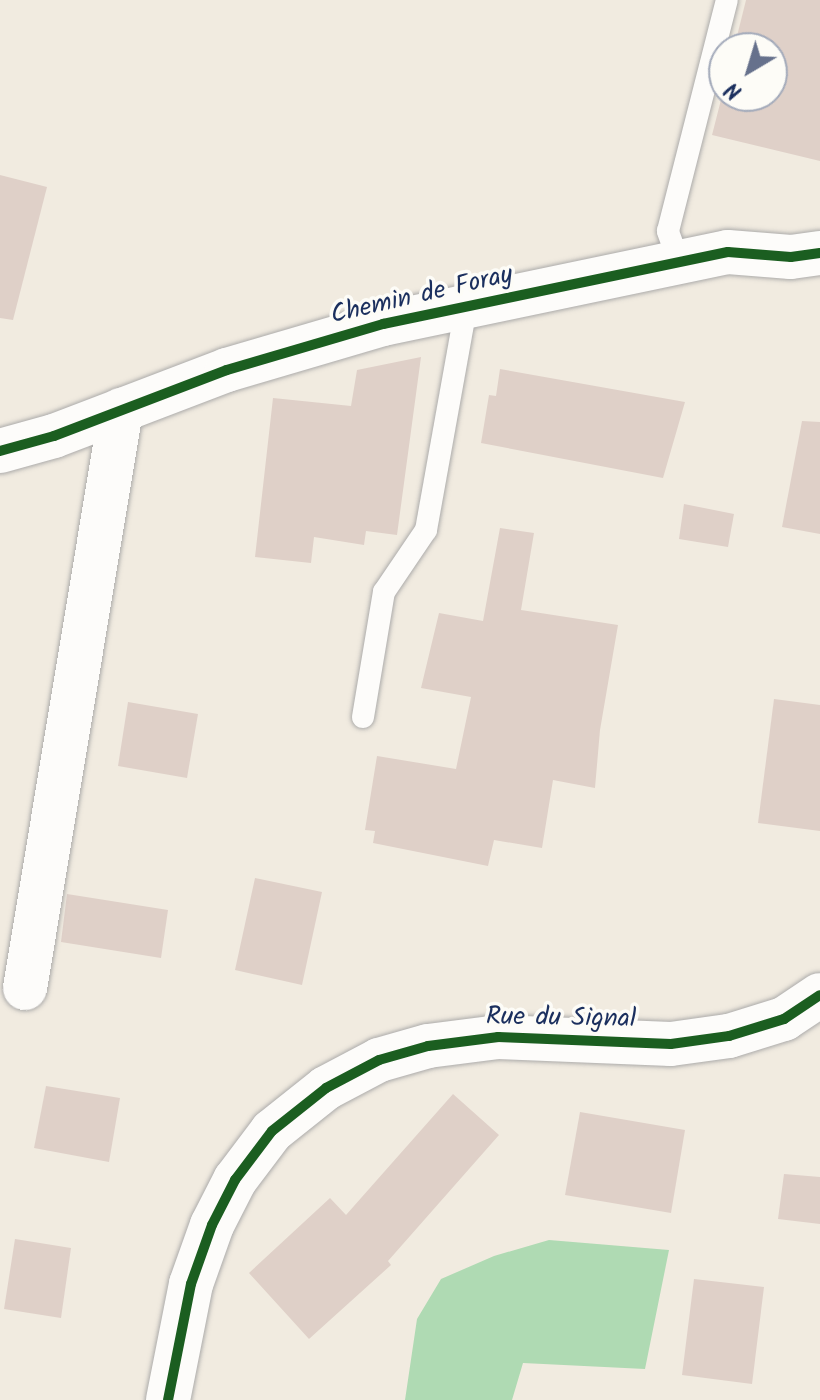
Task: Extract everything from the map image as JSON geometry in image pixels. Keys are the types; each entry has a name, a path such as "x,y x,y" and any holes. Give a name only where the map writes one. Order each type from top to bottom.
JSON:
{"street":[{"name":"Chemin de Foray","path":"0,451 54,436 227,370 383,324 728,252 791,257 820,253"},
{"path":"25,988 121,410"},
{"name":"Rue du Signal","path":"168,1400 191,1284 212,1225 235,1180 272,1131 326,1088 379,1060 428,1046 498,1037 671,1044 729,1036 784,1019 820,995"}],"lane":[{"path":"679,262 668,231 727,0"},
{"path":"363,717 384,592 426,530 466,307"}],"green space":[{"path":"549,1240 669,1250 645,1369 523,1363 512,1400 405,1400 417,1319 441,1279 494,1256"}],"building":[{"path":"746,0 820,0 820,161 712,135 718,112 788,112 788,32 738,32"},
{"path":"0,175 47,187 13,320 0,318"},
{"path":"421,357 397,535 366,531 364,545 314,537 311,563 255,557 273,398 351,406 357,370"},
{"path":"500,369 685,402 663,478 481,443 489,395 496,396"},
{"path":"802,421 820,422 820,534 782,527"},
{"path":"684,504 734,514 728,547 679,539"},
{"path":"500,528 534,533 521,610 618,625 600,730 595,788 553,780 542,848 494,840 488,866 373,843 375,831 365,830 377,756 456,769 471,697 421,688 439,613 483,621"},
{"path":"774,699 820,705 820,831 758,823"},
{"path":"128,702 198,714 187,778 118,766"},
{"path":"255,878 322,892 302,985 235,970"},
{"path":"67,894 168,910 161,958 61,942"},
{"path":"46,1086 120,1098 109,1162 34,1148"},
{"path":"453,1094 499,1135 388,1261 391,1265 309,1339 249,1273 330,1198 346,1215"},
{"path":"580,1112 685,1130 671,1213 565,1195"},
{"path":"784,1174 820,1177 820,1224 778,1219"},
{"path":"15,1239 71,1248 61,1318 4,1309"},
{"path":"694,1279 764,1287 752,1384 682,1375"}],"cycle path":[{"path":"0,451 54,436 227,370 383,324 728,252 791,257 820,253"},
{"path":"168,1400 191,1284 212,1225 235,1180 272,1131 326,1088 379,1060 428,1046 498,1037 671,1044 729,1036 784,1019 820,995"}]}
